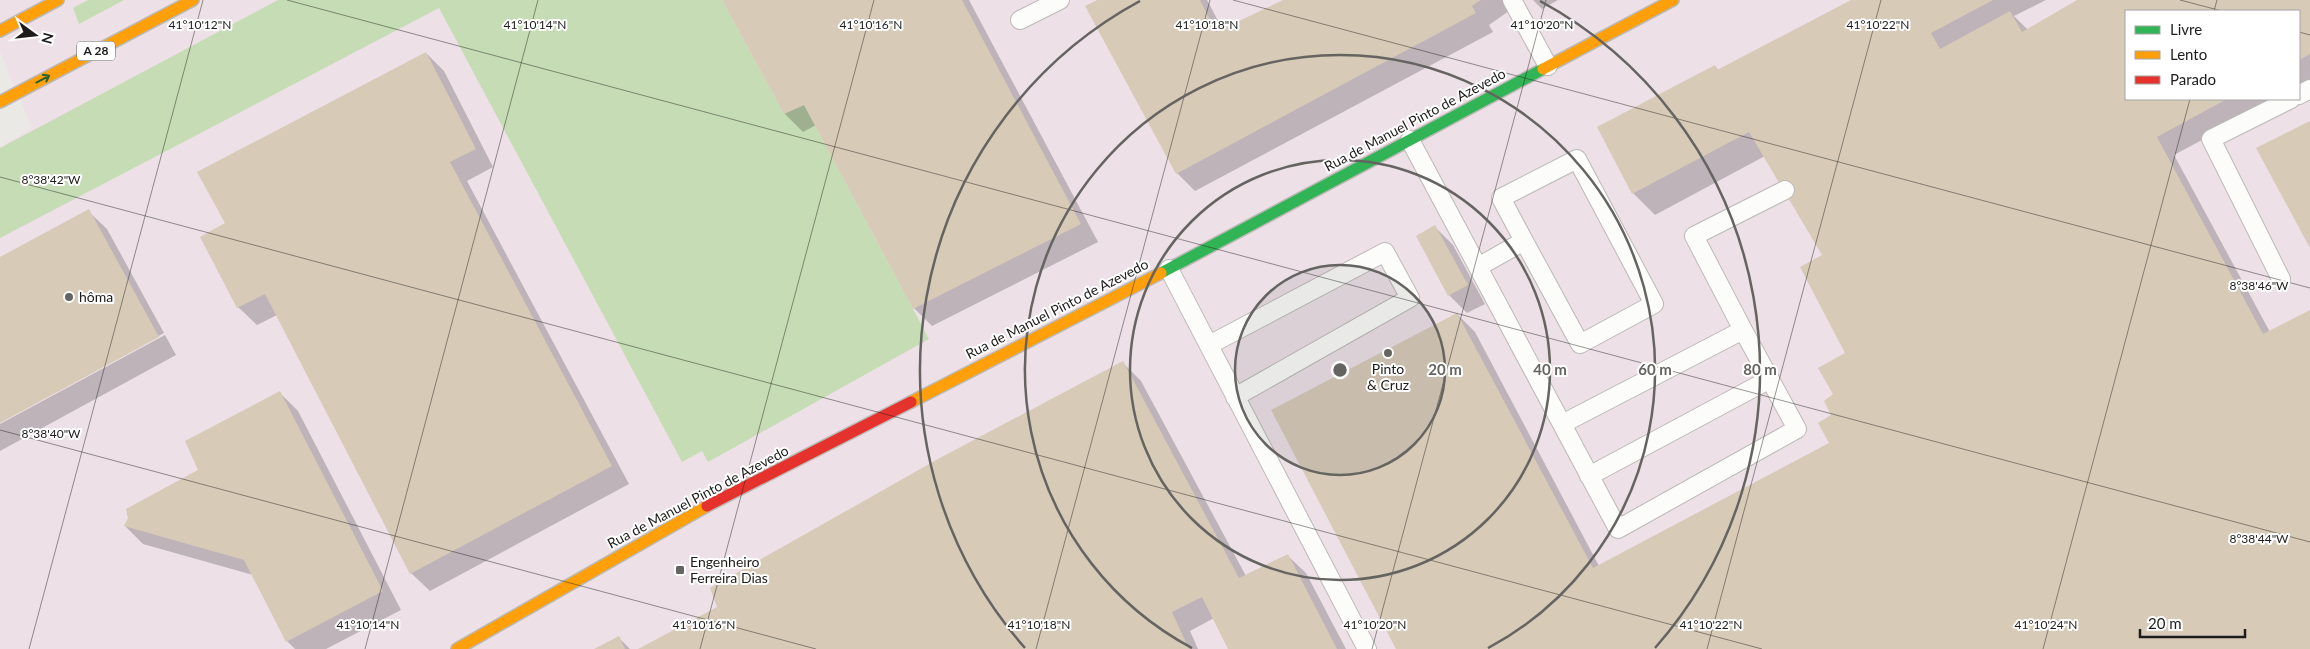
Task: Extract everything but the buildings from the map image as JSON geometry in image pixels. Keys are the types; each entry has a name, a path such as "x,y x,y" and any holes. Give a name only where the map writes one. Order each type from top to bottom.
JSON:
{"main road":[{"path":"0,31 58,0"},
{"name":"A 28","path":"0,102 193,0"},
{"name":"Rua de Manuel Pinto de Azevedo","path":"457,649 675,523 1169,269 1673,0"}],"lane":[{"path":"1020,20 1060,0"},
{"path":"1512,0 1548,66"},
{"path":"2281,278 2211,139 2289,100"},
{"path":"1410,140 1618,529 1797,429 1694,236 1785,190"},
{"path":"1577,159 1654,304 1580,344 1524,241 1501,198 1577,159"},
{"path":"1478,267 1524,241"},
{"path":"1209,345 1385,252 1410,298 1235,397"},
{"path":"1169,269 1367,649"},
{"path":"1562,424 1743,330"},
{"path":"1589,476 1770,379"}],"shaded area":[{"path":"0,0 2310,0 2310,649 0,649 0,147 32,128 0,52"}],"green space":[{"path":"88,0 124,0 79,24 73,8"},
{"path":"278,0 722,0 784,114 804,105 929,339 708,462 702,451 682,462 439,8 0,238 0,148"}],"traffic: fast":[{"path":"1161,273 1543,69"}],"traffic: slow":[{"path":"0,31 58,0"},
{"path":"0,102 193,0"},
{"path":"1543,69 1673,0"},
{"path":"911,402 1161,273"},
{"path":"457,649 707,506"}],"traffic: jam":[{"path":"707,506 911,402"}],"place":[{"name":"hôma","path":"69,297"},
{"name":"Pinto & Cruz","path":"1388,353"},
{"name":"Engenheiro Ferreira Dias","path":"680,570"}]}
